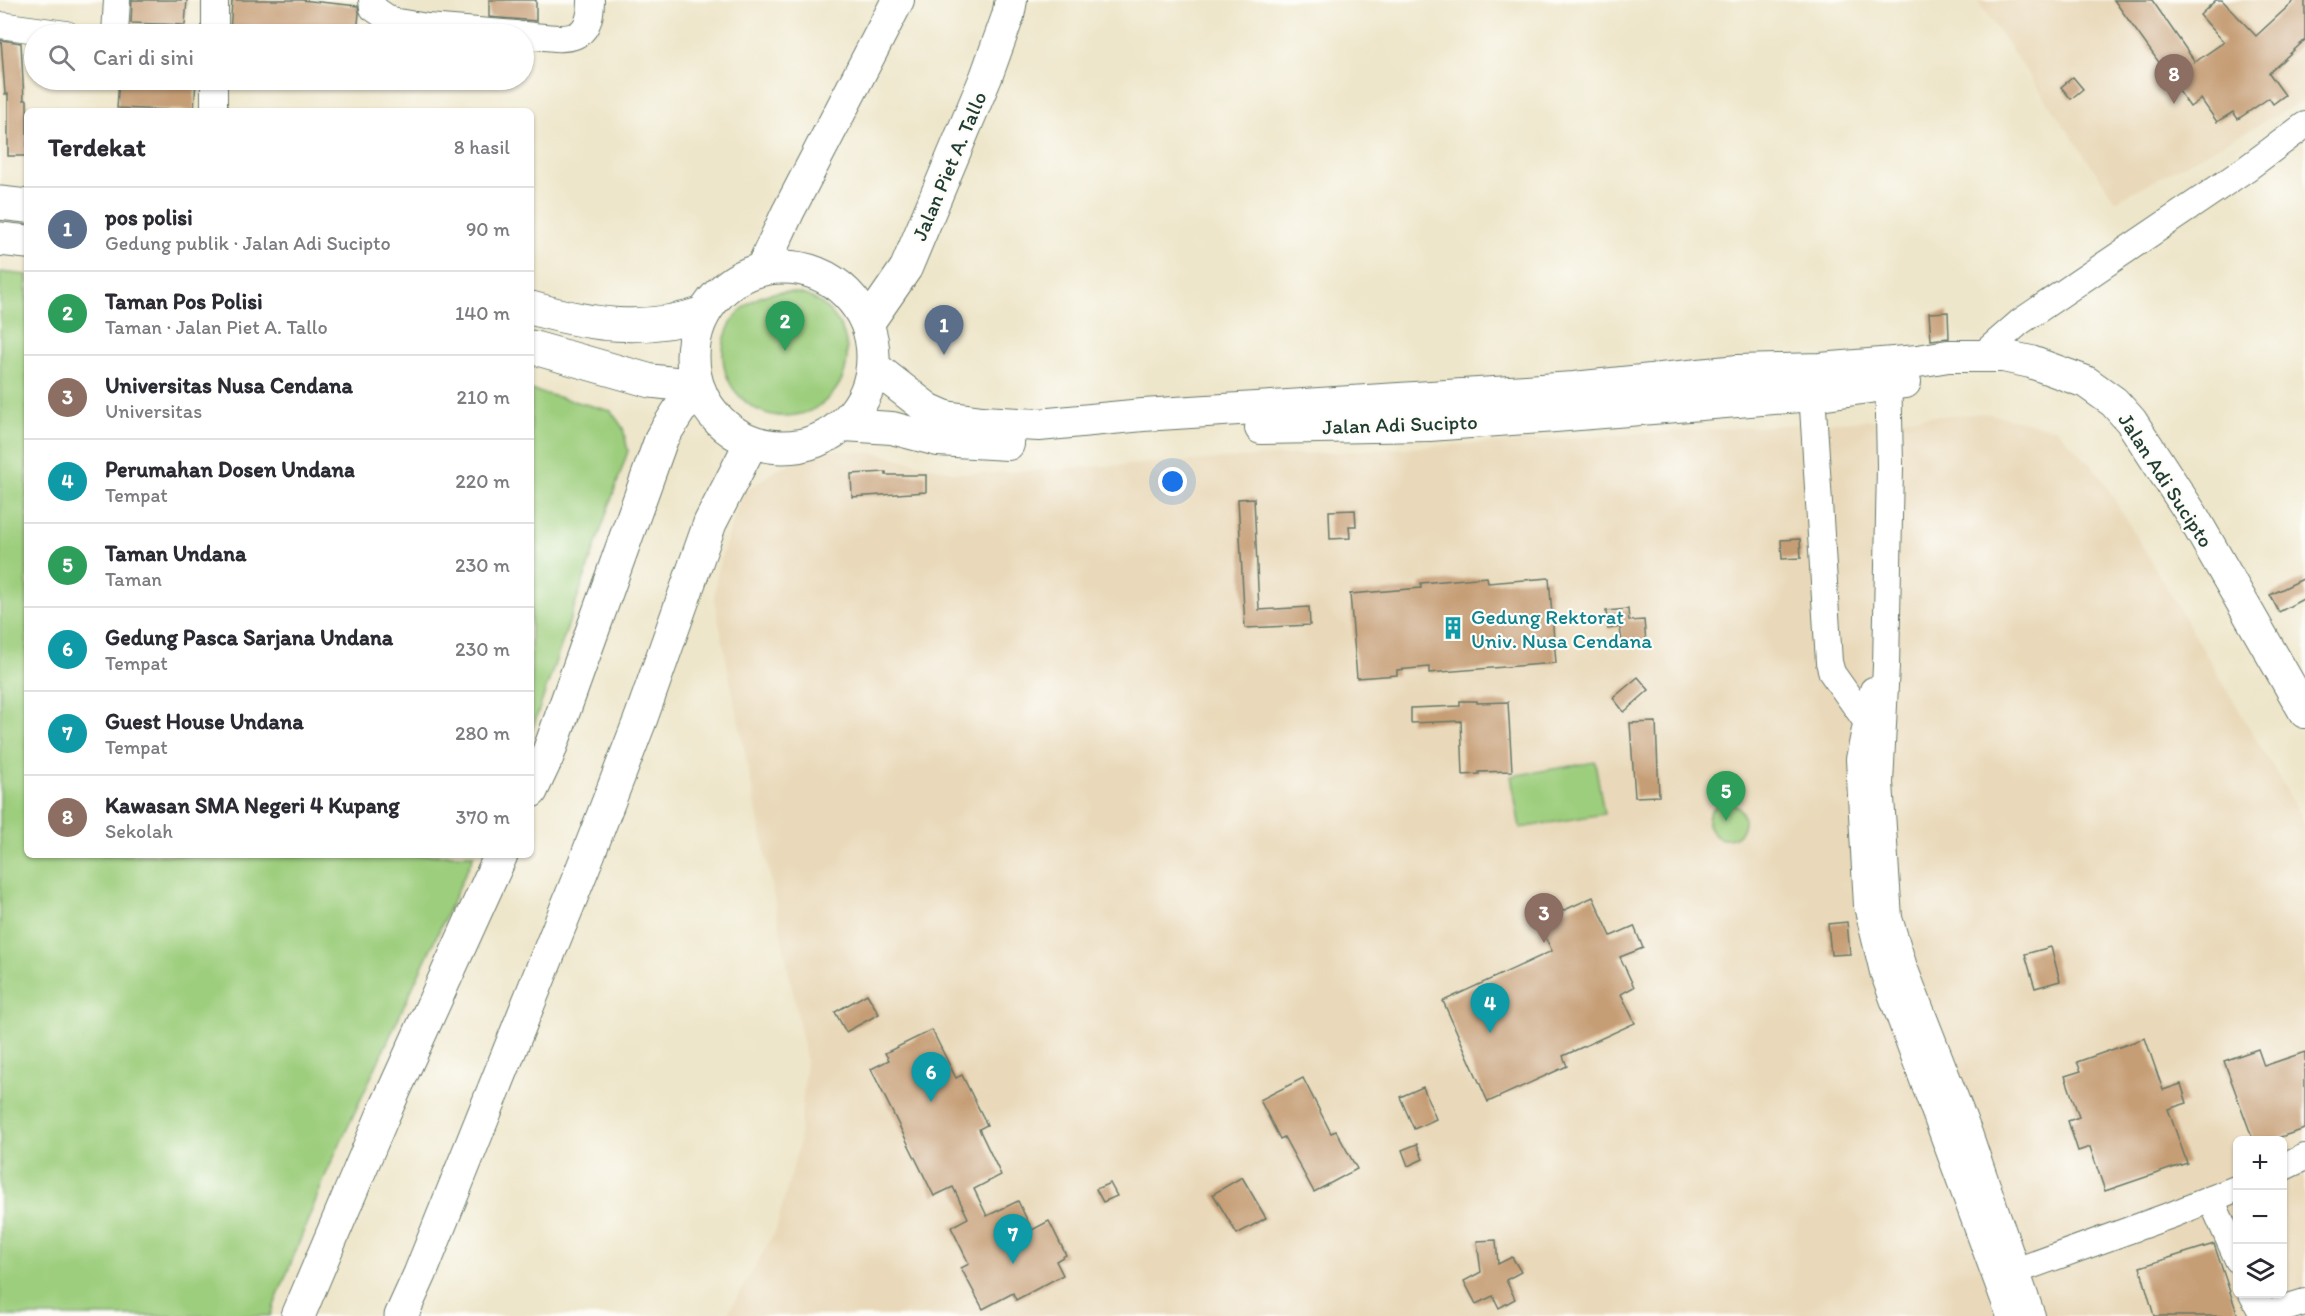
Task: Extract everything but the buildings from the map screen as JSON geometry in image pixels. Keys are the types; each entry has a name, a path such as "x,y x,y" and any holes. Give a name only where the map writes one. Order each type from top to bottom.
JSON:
{"highway":[{"path":"0,203 24,206"},
{"path":"0,239 24,242"},
{"path":"795,266 825,276 851,296 868,323 873,345 874,367 869,389 858,408 844,425 816,442 784,448 751,442 730,431 712,414 698,389 693,361 694,345 704,312 719,292 739,277 762,268 795,266"},
{"path":"534,309 561,316 637,326 682,320 704,312"},
{"path":"534,348 651,381 698,389"},
{"path":"534,785 547,757 662,437 680,409 698,389"},
{"path":"400,1316 420,1274 586,860 641,718 710,523 751,442"},
{"path":"298,1316 383,1115 500,858"}],"main road":[{"path":"762,268 788,212 898,0"},
{"name":"Jalan Piet A. Tallo","path":"868,323 906,268 986,77 1008,16 1011,0"},
{"name":"Jalan Adi Sucipto","path":"844,425 892,428 938,440 1032,444 1254,428 1429,425 1889,374 1917,381 1948,356 2003,356 2031,362 2086,382 2114,402 2131,422 2193,515 2305,712"},
{"name":"Jalan Adi Sucipto","path":"874,367 928,409 946,417 982,422 1039,425 1143,415 1574,388 1738,371 1811,382"}],"street":[{"path":"116,24 117,0"},
{"path":"215,0 215,24"},
{"path":"372,0 373,8 393,21 410,24"},
{"path":"534,36 563,38 579,35 586,29 591,16 591,0"},
{"path":"0,25 24,28"},
{"path":"214,90 214,108"},
{"path":"1982,355 2020,322 2246,169 2305,124"},
{"path":"1870,784 1886,666 1890,466 1889,374"},
{"path":"1811,382 1829,662 1832,673 1866,721"},
{"path":"1886,666 1874,686 1859,759 1870,784 1889,918 1893,969 1969,1133 2007,1275 2010,1316"},
{"path":"2287,1166 2305,1157"},
{"path":"2007,1275 2233,1190"},
{"path":"2211,1199 2233,1249"},
{"path":"2007,1275 2032,1316"},
{"path":"2254,1298 2259,1307 2272,1312 2305,1302"}],"shaded area":[{"path":"1977,0 2305,0 2305,100 2116,201"},
{"path":"1985,413 2056,429 2100,475 2300,813 2305,827 2305,1316 726,1316 775,1232 799,1144 806,1059 714,598 718,567 742,494 777,469 833,450 876,453 955,473 992,473"}],"green space":[{"path":"0,272 24,275 24,858 473,858 327,1172 270,1316 0,1316"},
{"path":"785,292 809,297 829,310 842,330 847,354 842,378 829,398 809,411 785,416 761,411 741,398 728,378 723,354 728,330 741,310 761,297"},
{"path":"534,391 611,411 623,428 628,451 534,724"},
{"path":"1595,762 1604,814 1520,828 1511,776"},
{"path":"1726,803 1739,808 1744,821 1739,834 1726,839 1713,834 1708,821 1713,808"}],"place":[{"name":"Kawasan SMA Negeri 4 Kupang","path":"2174,104"},
{"name":"Taman Pos Polisi","path":"785,351"},
{"name":"pos polisi","path":"944,355"},
{"name":"Gedung Rektorat Univ. Nusa Cendana","path":"1453,628"},
{"name":"Taman Undana","path":"1726,821"},
{"name":"Universitas Nusa Cendana","path":"1544,943"},
{"name":"Perumahan Dosen Undana","path":"1490,1033"},
{"name":"Gedung Pasca Sarjana Undana","path":"931,1102"},
{"name":"Guest House Undana","path":"1013,1264"}]}
